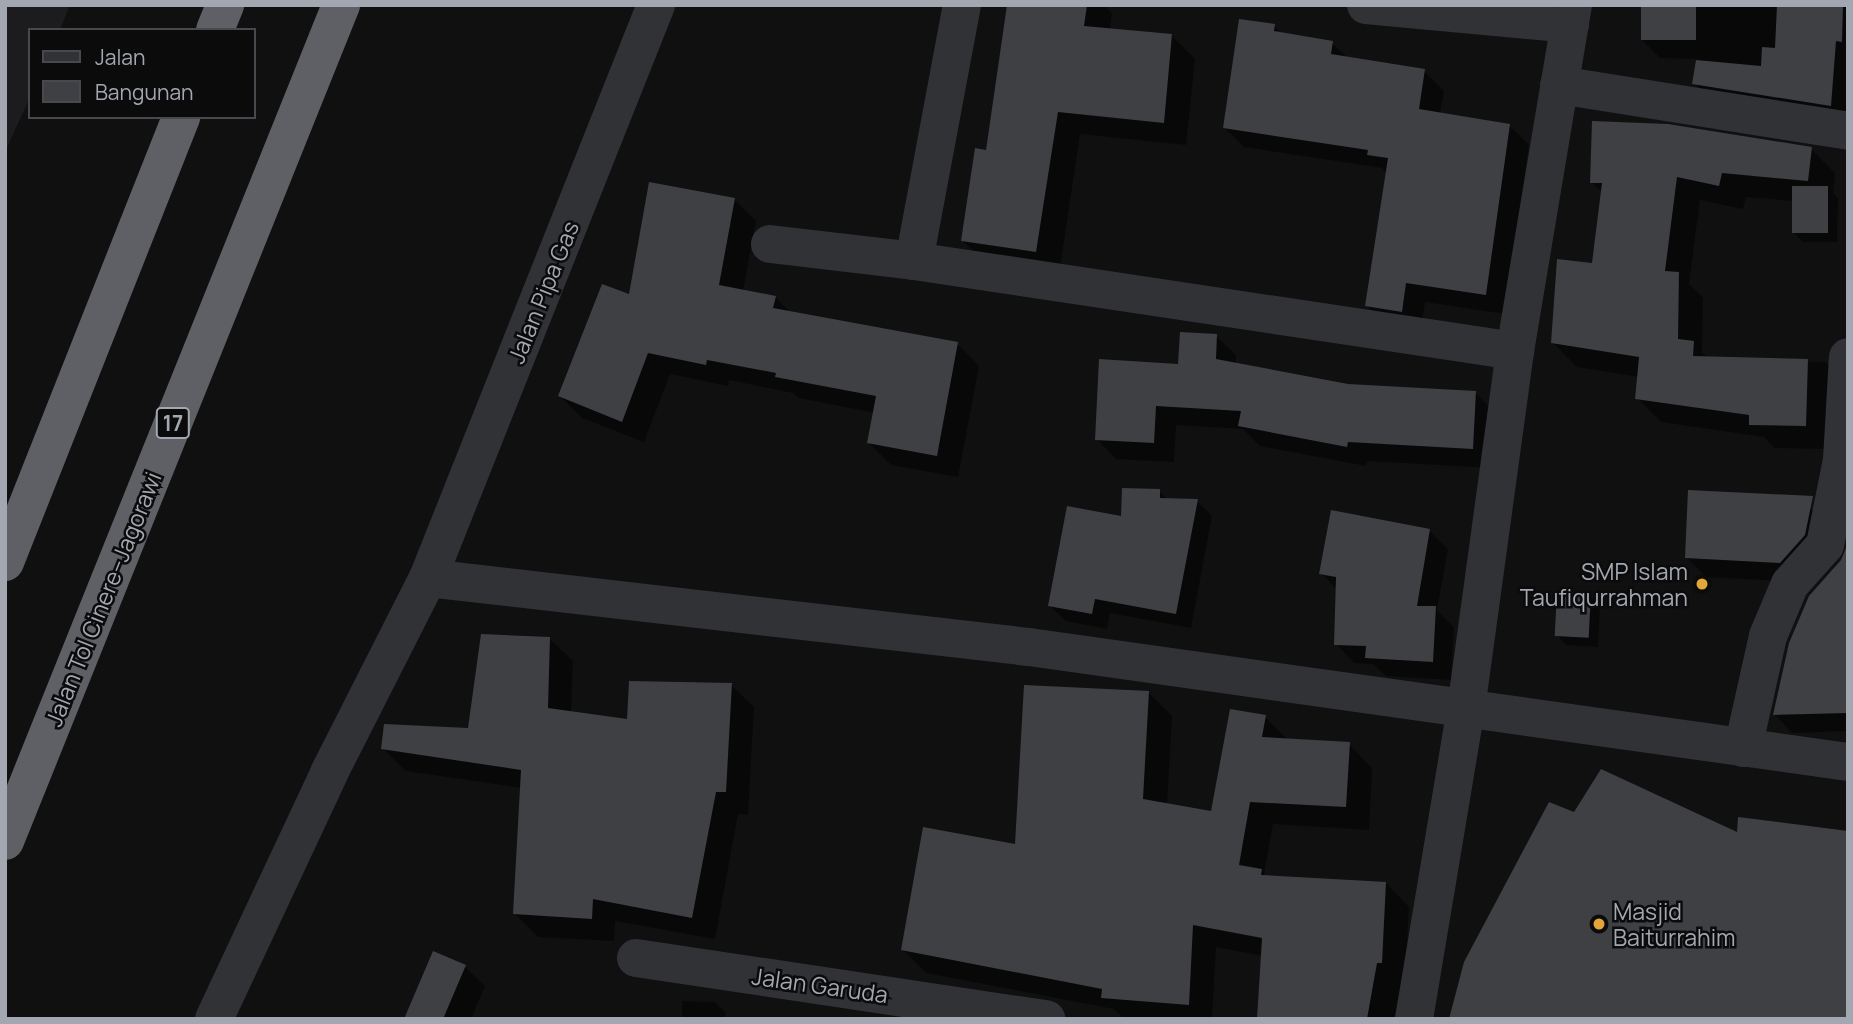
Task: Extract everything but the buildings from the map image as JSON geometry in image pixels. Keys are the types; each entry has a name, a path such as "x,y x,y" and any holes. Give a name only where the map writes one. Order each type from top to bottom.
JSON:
{"highway":[{"path":"216,28 225,5"},
{"name":"Jalan Tol Cinere–Jagorawi","path":"5,841 341,5"},
{"path":"5,562 180,119"}],"street":[{"name":"Jalan Pipa Gas","path":"214,1019 329,773 428,578 656,5"},
{"path":"914,261 962,5"},
{"path":"1366,5 1571,15 1516,351 1466,709 1414,1019"},
{"path":"1559,85 1848,131"},
{"path":"770,244 914,261 1516,351"},
{"path":"1743,748 1768,636 1790,584 1825,545 1839,484 1848,356"},
{"path":"428,578 1029,647 1848,762"},
{"name":"Jalan Garuda","path":"636,958 1046,1019"}],"shaded area":[{"path":"5,5 70,5 61,28 28,28 28,101 5,152"}],"place":[{"name":"SMP Islam Taufiqurrahman","path":"1702,584"},
{"name":"Masjid Baiturrahim","path":"1599,924"}]}
